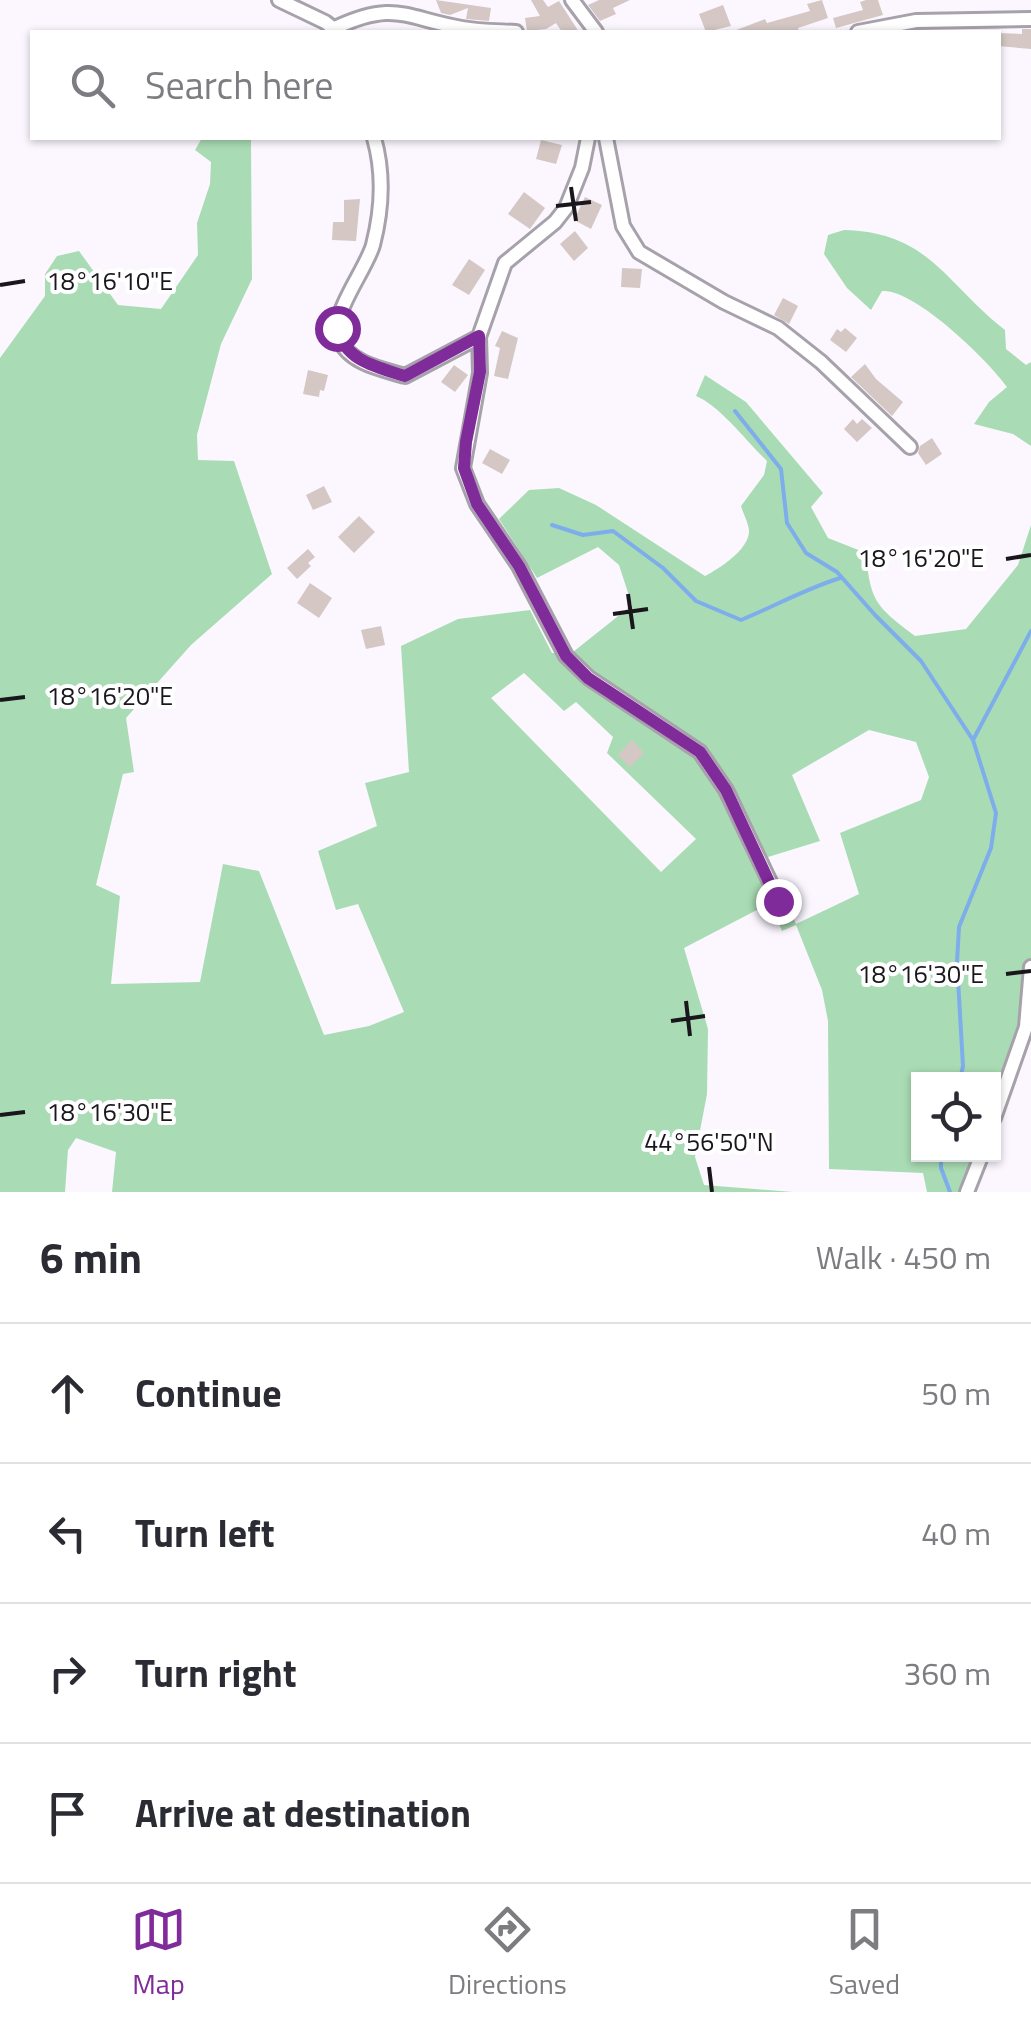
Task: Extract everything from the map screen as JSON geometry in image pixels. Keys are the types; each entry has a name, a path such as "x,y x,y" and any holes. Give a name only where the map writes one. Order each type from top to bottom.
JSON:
{"street":[{"path":"279,0 336,30 367,14 399,10 459,28 488,30"},
{"path":"572,0 594,30"},
{"path":"868,30 916,20 1031,19"},
{"path":"375,140 379,156 380,217 371,251 341,315 337,328 340,340 350,353 368,365 405,376 479,336"},
{"path":"588,140 582,168 566,208 555,222 505,263 479,336 480,372 464,468 477,504 519,566 566,656 588,678 700,752 726,790 778,901"},
{"path":"606,140 622,226 639,252 724,302 778,328 821,362 910,446"},
{"path":"1001,1098 1026,1027 1031,967"},
{"path":"967,1192 979,1162"}],"green space":[{"path":"201,140 251,140 252,279 221,344 197,435 198,460 234,461 272,574 191,645 126,718 134,772 123,774 96,885 120,896 111,984 200,982 223,864 259,871 324,1035 369,1026 404,1012 358,904 336,910 318,851 377,826 365,783 409,772 401,646 458,619 530,610 552,653 573,652 632,605 619,565 598,547 537,578 499,519 529,490 559,488 596,505 705,576 733,557 748,537 741,506 764,475 767,461 723,415 696,396 705,375 746,402 823,493 811,507 828,538 866,553 870,583 878,602 915,636 966,629 1018,565 1031,525 1031,1015 1022,1015 1001,1080 1001,1072 911,1072 911,1162 972,1162 960,1192 927,1192 923,1173 829,1169 828,1021 822,990 796,925 782,931 770,903 684,948 708,1029 707,1094 695,1157 704,1185 793,1192 112,1192 116,1152 76,1138 68,1150 65,1192 0,1192 0,358 45,296 45,274 57,256 79,251 118,305 161,309 198,255 197,223 210,184 211,162 195,150","holes":["524,673 564,711 576,702 613,737 607,753 696,839 661,872 491,698","869,730 916,742 929,777 921,800 840,833 859,894 796,924 768,857 820,841 792,775"]},
{"path":"844,230 873,233 916,250 1005,330 1006,349 1026,365 1031,362 1031,446 1013,434 974,424 989,402 1007,387 950,328 896,293 882,291 871,310 847,288 824,254 828,235"}],"building":[{"path":"436,0 491,8 489,21 466,19 468,8 450,15 441,13"},
{"path":"531,0 543,0 548,7 559,1 578,30 561,30 556,23 546,29 527,30 525,18 540,16"},
{"path":"599,0 630,0 613,8 616,14 600,21 588,5"},
{"path":"822,0 828,18 798,30 736,30 765,19 767,23 810,11 807,4"},
{"path":"878,0 883,15 836,28 833,18 863,10 860,2"},
{"path":"723,5 731,26 705,30 699,14"},
{"path":"1022,29 1031,29 1031,49 1001,46 1001,33 1022,34"},
{"path":"541,140 562,145 556,164 536,159"},
{"path":"524,192 545,208 530,229 508,214"},
{"path":"585,197 602,205 591,229 574,220"},
{"path":"360,199 356,241 332,240 333,222 344,222 344,200"},
{"path":"575,231 588,248 574,261 560,244"},
{"path":"469,259 485,270 469,295 452,285"},
{"path":"622,268 642,269 640,288 621,287"},
{"path":"783,298 798,306 789,324 774,315"},
{"path":"845,328 857,338 846,352 830,340 837,329 841,332"},
{"path":"502,331 518,338 508,379 494,376 500,348 495,346"},
{"path":"865,364 903,402 892,416 851,377"},
{"path":"454,365 468,375 455,392 441,382"},
{"path":"308,370 328,375 319,397 303,394"},
{"path":"853,419 857,424 862,419 872,428 857,442 844,429"},
{"path":"932,438 942,454 926,465 918,453 920,446"},
{"path":"490,449 510,460 502,474 482,463"},
{"path":"324,486 332,502 313,510 306,495"},
{"path":"359,516 375,532 354,553 338,537"},
{"path":"308,549 315,557 297,579 287,568"},
{"path":"310,583 332,598 319,618 297,603"},
{"path":"381,626 385,645 366,649 361,630"},
{"path":"632,740 644,753 630,767 618,755"}],"waterway":[{"path":"735,411 781,469 787,523 806,553 837,572 921,661 973,740 996,813 991,848 959,927 962,1072"},
{"path":"552,525 583,535 613,531 663,568 696,601 741,620 840,578"},
{"path":"973,740 1031,631"},
{"path":"941,1162 950,1192"}],"route":[{"path":"337,328 350,353 368,365 405,376 479,336 480,372 464,468 477,504 519,566 566,656 588,678 700,752 726,790 778,901"}]}
